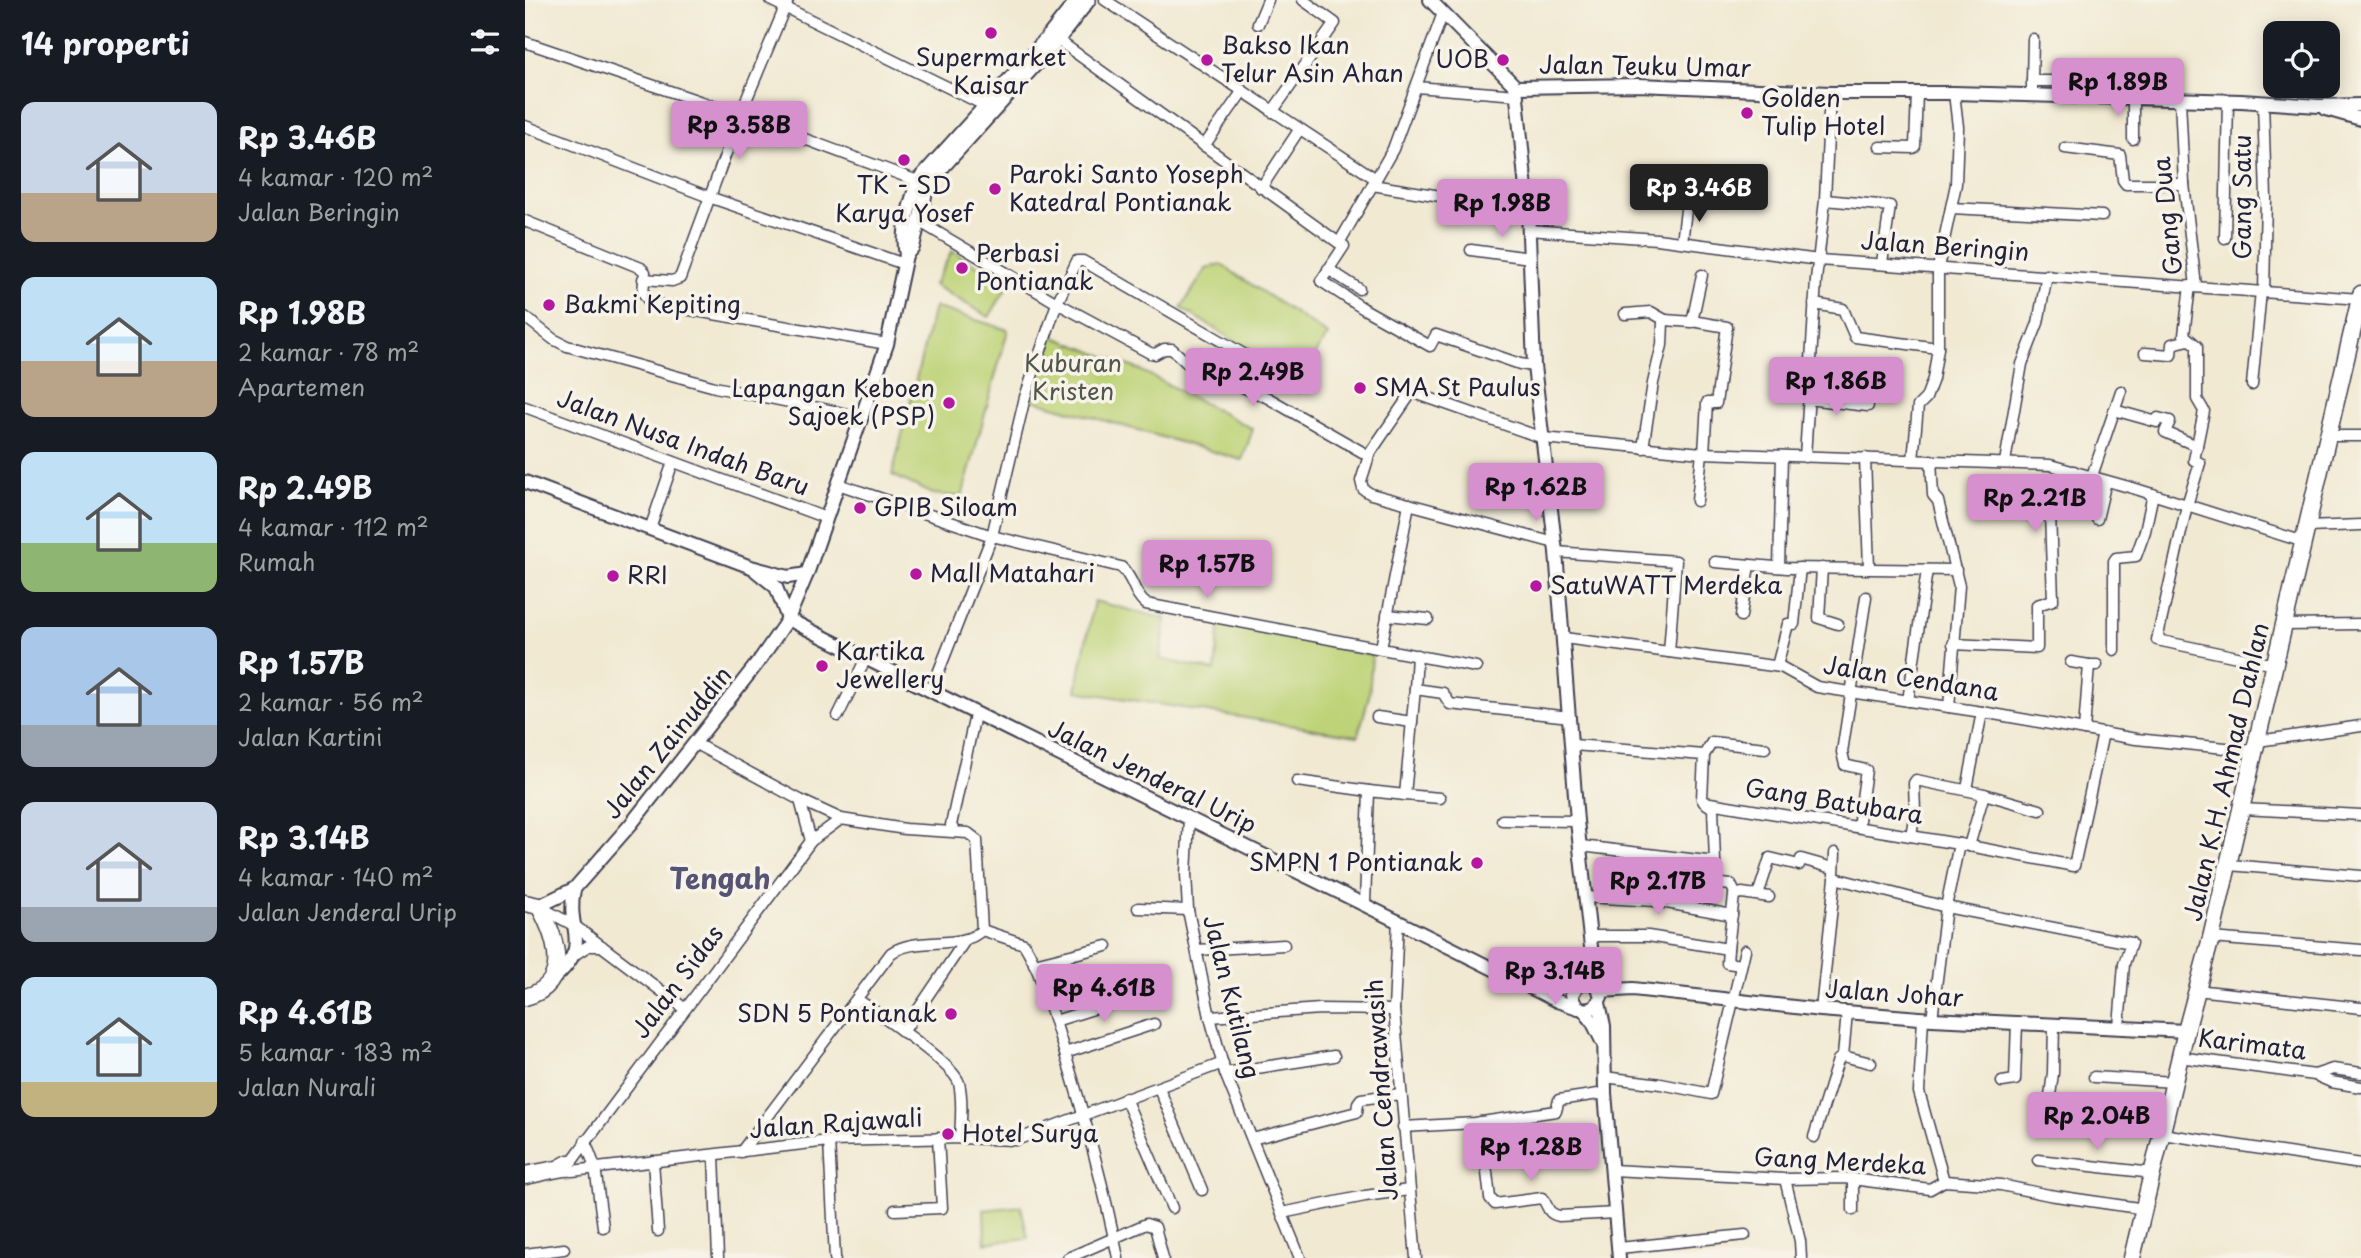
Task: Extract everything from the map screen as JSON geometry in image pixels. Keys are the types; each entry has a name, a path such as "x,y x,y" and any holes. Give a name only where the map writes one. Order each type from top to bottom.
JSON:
{"main road":[{"name":"Jalan K.H. Ahmad Dahlan","path":"2132,1258 2179,1057 2229,865 2329,436 2354,358 2360,296"},
{"path":"525,997 533,995 551,982 555,968 556,945 551,929 532,904"}],"street":[{"path":"771,0 787,4 989,108"},
{"path":"905,260 903,242 912,197 1077,0"},
{"path":"989,108 1058,40 1089,0"},
{"path":"1105,0 1374,182 1438,197 1528,210"},
{"path":"1258,24 1268,0"},
{"path":"1272,112 1335,23 1303,0"},
{"path":"1430,0 1517,91 1528,210 1534,366 1564,638 1577,821 1592,956 1604,1026 1605,1093 1619,1256 1745,1235"},
{"path":"643,279 672,281 680,278 740,115 787,4"},
{"path":"1443,13 1393,149 1321,281 1430,346 1436,335 1520,364 1534,366"},
{"path":"2032,95 2033,39"},
{"path":"1058,40 1341,245"},
{"path":"525,42 740,115 923,183"},
{"path":"2032,81 2070,81 2070,96"},
{"name":"Jalan Teuku Umar","path":"1517,91 1639,85 1830,93 1954,93 2319,106 2361,105"},
{"path":"1416,87 1517,91"},
{"path":"1204,146 1242,92"},
{"path":"1805,457 1814,304 1825,200 1830,93"},
{"path":"1880,147 1915,146 1917,93"},
{"path":"1913,460 1918,406 1926,398 1933,379 1938,348 1938,268 1951,208 1957,158 1958,127 1954,93"},
{"path":"2133,98 2133,139"},
{"name":"Gang Dua","path":"2180,99 2193,286 2184,335 2197,346 2197,399 2204,411 2197,446"},
{"path":"2225,238 2228,101"},
{"name":"Gang Satu","path":"2252,385 2263,291 2266,198 2263,102"},
{"name":"Jalan Teuku Umar","path":"2319,106 2361,119"},
{"path":"525,126 709,197 905,260"},
{"path":"1261,188 1299,130"},
{"path":"2065,148 2120,155 2123,180 2126,184 2184,184"},
{"path":"905,260 913,247 920,222 923,183"},
{"path":"1825,200 1890,206 1882,263"},
{"path":"1682,242 1687,202"},
{"path":"1951,208 2102,216"},
{"path":"525,221 641,268 645,272 643,292 650,303 887,344"},
{"path":"920,222 1057,303 1150,352 1155,354 1164,349 1172,349 1187,363 1268,398 1369,456"},
{"name":"Jalan Beringin","path":"1528,230 1682,242 1819,260 2360,296"},
{"path":"1471,250 1530,258"},
{"name":"Jalan Zainuddin","path":"532,904 574,889 695,744 788,619 807,574 887,344 905,260"},
{"path":"931,691 992,536 1025,397 1057,303 1077,261 1083,261 1297,385"},
{"path":"1328,269 1359,289"},
{"path":"1692,321 1702,275"},
{"path":"2005,462 2022,364 2038,323 2047,275"},
{"path":"1814,304 1843,309 1855,338 1938,348"},
{"path":"1625,314 1651,312 1665,320 1727,327 1716,403 1707,403 1697,501"},
{"path":"525,317 553,339 567,346 715,387 863,417"},
{"path":"1643,448 1665,320"},
{"path":"2145,353 2171,355 2172,344 2189,340"},
{"path":"2092,476 2121,391"},
{"path":"1669,652 1676,561 1555,547 1371,494 1363,489 1361,481 1369,456 1412,392 1543,438 1703,453 2005,462 2050,466 2306,535 2361,525"},
{"path":"1807,399 1868,406"},
{"name":"Jalan Nusa Indah Baru","path":"525,407 826,518"},
{"path":"2114,410 2157,422 2158,418 2170,421 2165,432 2197,446 2194,460 2200,463 2187,505 2157,640 2275,665"},
{"path":"2329,436 2361,436"},
{"path":"1779,567 1783,456"},
{"path":"1865,458 1870,568"},
{"path":"1931,460 1933,496 1938,501 1959,586 1949,707"},
{"path":"650,529 673,462"},
{"path":"1953,644 2037,648 2036,607 2053,600 2050,513 2052,510 2065,509 2074,471"},
{"path":"2097,519 2106,481"},
{"path":"525,482 751,567 788,577 807,574"},
{"path":"838,484 992,536 1121,567 1132,579 1137,597 1146,604 1476,667"},
{"path":"2114,650 2114,561 2116,558 2136,556 2153,494"},
{"path":"1381,648 1409,504"},
{"path":"1715,562 1800,568 1956,570"},
{"path":"1741,616 1749,565"},
{"path":"751,567 776,587 788,619"},
{"path":"1777,666 1788,624 1794,624 1800,568"},
{"path":"1822,568 1819,618 1833,625"},
{"path":"1908,701 1927,570"},
{"path":"1858,827 1866,770 1845,765 1842,752 1866,597"},
{"path":"1387,615 1428,619"},
{"name":"Jalan Jenderal Urip","path":"788,619 975,715 1365,903 1537,990 1581,1009"},
{"path":"2285,625 2361,624"},
{"name":"Jalan Cendana","path":"1564,638 1777,666 1817,687 2103,733 2256,746 2361,726"},
{"path":"1405,795 1417,655"},
{"path":"838,716 866,658"},
{"path":"2071,662 2093,665 2084,730"},
{"path":"1415,690 1443,693 1452,705 1570,717"},
{"path":"1967,789 1982,712"},
{"path":"954,831 951,825 975,715"},
{"path":"1377,717 1412,722"},
{"name":"Gang Batubara","path":"1704,802 2074,866 2103,733"},
{"path":"1741,965 1727,963 1735,893 1731,885 1712,883 1715,862 1713,808 1702,799 1704,755 1712,743 1765,747"},
{"path":"695,744 841,819 905,829 954,831 973,836 979,845 982,930"},
{"path":"1573,745 1704,755"},
{"path":"1911,836 1915,812 1915,780 1967,789 2040,810"},
{"path":"1297,781 1440,798"},
{"path":"1365,903 1369,791"},
{"path":"1944,1181 1919,1092 1946,907 1964,845 1984,794"},
{"path":"800,800 811,841"},
{"path":"2242,809 2361,815"},
{"name":"Jalan Sidas","path":"563,1167 582,1146 811,841 841,819"},
{"name":"Jalan Kutilang","path":"1189,819 1186,874 1188,910 1210,1017 1224,1068 1299,1256"},
{"path":"1502,820 1577,821"},
{"path":"1581,846 1715,862"},
{"path":"1821,1010 1836,853"},
{"path":"1758,895 1770,858 1799,865 1801,859 1834,873 1946,907 2130,943 2124,964 2119,1027"},
{"path":"2229,865 2361,876"},
{"path":"574,889 572,908 577,940 574,955"},
{"path":"1735,893 1769,897"},
{"path":"1586,897 1669,902 1732,915"},
{"path":"532,904 575,926 684,1008"},
{"path":"1138,908 1188,910"},
{"name":"Jalan Cendrawasih","path":"1398,920 1394,1010 1416,1258"},
{"path":"741,1152 891,953 901,946 966,939 982,930"},
{"path":"982,930 1024,944 1034,964 1084,1115 1118,1258"},
{"path":"1590,936 1648,936 1728,949"},
{"path":"2211,938 2361,950"},
{"path":"903,1032 966,939"},
{"path":"1197,950 1283,945"},
{"path":"551,982 574,955 588,947 603,946"},
{"path":"1034,964 1107,946"},
{"path":"1604,1077 1711,1094 1745,950"},
{"path":"1592,956 1588,970 1576,986 1572,999 1592,1021 1603,1045"},
{"path":"1537,990 1590,982 1599,994"},
{"name":"Jalan Johar","path":"1599,994 1633,989 1847,1012 2186,1031"},
{"path":"2196,990 2361,1008"},
{"path":"1581,1009 1595,1007 1599,994"},
{"path":"1055,1021 1138,995"},
{"path":"857,999 935,1056 956,1077 960,1094 960,1138"},
{"path":"1210,1017 1320,1009 1394,1010"},
{"path":"1814,1137 1838,1060 1843,1056 1847,1012"},
{"path":"2002,1082 2015,1080 2017,1022"},
{"path":"1065,1053 1153,1024"},
{"path":"2048,1111 2053,1073 2054,1024"},
{"name":"Jalan Rajawali","path":"525,1172 563,1167 572,1171 829,1141 938,1138 1016,1140 1125,1098 1224,1068 1334,1056"},
{"path":"1843,1056 1871,1063"},
{"name":"Karimata","path":"2179,1057 2315,1074 2333,1069 2361,1073"},
{"path":"2315,1074 2331,1082 2361,1087"},
{"path":"2094,1077 2174,1082"},
{"path":"1159,1087 1202,1190"},
{"path":"1403,1127 1481,1122 1556,1111 1559,1100 1605,1093"},
{"path":"1252,1139 1358,1112 1361,1099 1400,1094"},
{"path":"1125,1098 1172,1208"},
{"path":"1481,1122 1490,1198 1495,1203 1542,1198 1551,1214 1559,1216 1616,1213"},
{"path":"2162,1135 2361,1164"},
{"path":"895,1210 942,1208 938,1138"},
{"path":"829,1141 835,1258"},
{"path":"582,1146 595,1167 603,1227"},
{"path":"714,1155 718,1258"},
{"path":"2038,1160 2153,1173"},
{"path":"653,1161 659,1231"},
{"name":"Jalan Rajawali","path":"525,1179 557,1173 563,1167"},
{"name":"Gang Merdeka","path":"1612,1170 1785,1179 1820,1177 1930,1189 1944,1181 2011,1186 2037,1193 2145,1209"},
{"path":"1785,1179 1800,1241 1801,1258"},
{"path":"1853,1179 1853,1210"},
{"path":"1282,1213 1364,1196 1409,1190"},
{"path":"1068,1258 1150,1224 1155,1227 1163,1258"},
{"path":"525,1254 564,1249"},
{"path":"1286,1258 1299,1256"}],"green space":[{"name":"Perbasi Pontianak","path":"952,251 1009,284 989,317 934,285"},
{"path":"1220,264 1328,335 1297,379 1181,308 1206,269"},
{"name":"Lapangan Keboen Sajoek (PSP)","path":"934,307 1008,330 962,497 933,494 892,475"},
{"name":"Kuburan Kristen","path":"1049,335 1140,370 1253,429 1242,460 1029,399"},
{"path":"1094,601 1166,619 1160,659 1215,671 1220,624 1372,655 1369,696 1358,736 1076,691"},
{"path":"1021,1206 1028,1238 985,1243 984,1210"}],"place":[{"name":"Supermarket Kaisar","path":"991,33"},
{"name":"Bakso Ikan Telur Asin Ahan","path":"1207,60"},
{"name":"UOB","path":"1503,60"},
{"name":"Golden Tulip Hotel","path":"1747,113"},
{"name":"TK - SD Karya Yosef","path":"904,160"},
{"name":"Paroki Santo Yoseph Katedral Pontianak","path":"995,189"},
{"name":"Perbasi Pontianak","path":"962,268"},
{"name":"Bakmi Kepiting","path":"549,305"},
{"name":"SMA St Paulus","path":"1360,388"},
{"name":"Lapangan Keboen Sajoek (PSP)","path":"949,403"},
{"name":"GPIB Siloam","path":"860,508"},
{"name":"Mall Matahari","path":"916,574"},
{"name":"RRI","path":"613,576"},
{"name":"SatuWATT Merdeka","path":"1536,586"},
{"name":"Kartika Jewellery","path":"822,666"},
{"name":"SMPN 1 Pontianak","path":"1477,863"},
{"name":"SDN 5 Pontianak","path":"951,1014"},
{"name":"Hotel Surya","path":"948,1134"}],"district":[{"name":"Tengah","path":"720,879"}]}
